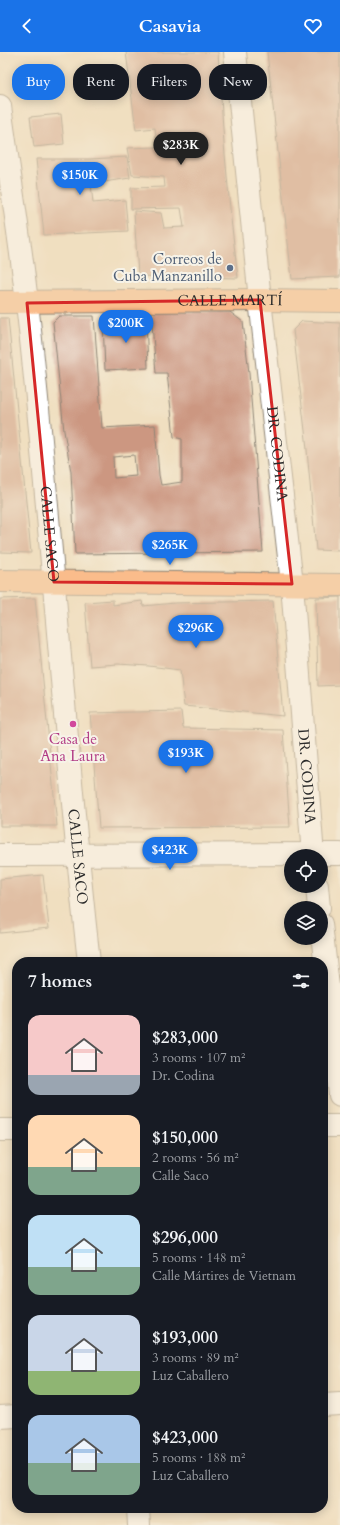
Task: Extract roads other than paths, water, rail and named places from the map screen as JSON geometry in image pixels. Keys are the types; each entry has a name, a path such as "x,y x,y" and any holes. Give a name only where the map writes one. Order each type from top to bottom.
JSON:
{"main road":[{"name":"CALLE MARTÍ","path":"0,302 27,303 260,300 340,301"},
{"path":"0,581 340,585"}],"street":[{"name":"DR. CODINA","path":"235,52 260,300 292,584 313,849"},
{"name":"CALLE SACO","path":"0,106 27,303 54,582 76,854 88,957"},
{"path":"328,854 340,854"},
{"path":"0,855 284,855"},
{"path":"323,945 325,957"},
{"path":"328,987 340,1095"},
{"path":"328,1126 340,1126"},
{"path":"0,1130 12,1130"},
{"path":"328,1404 340,1404"},
{"path":"0,1417 12,1416"},
{"path":"138,1513 139,1525"}],"place":[{"name":"Correos de Cuba Manzanillo","path":"230,268"},
{"name":"Casa de Ana Laura","path":"73,724"}]}
